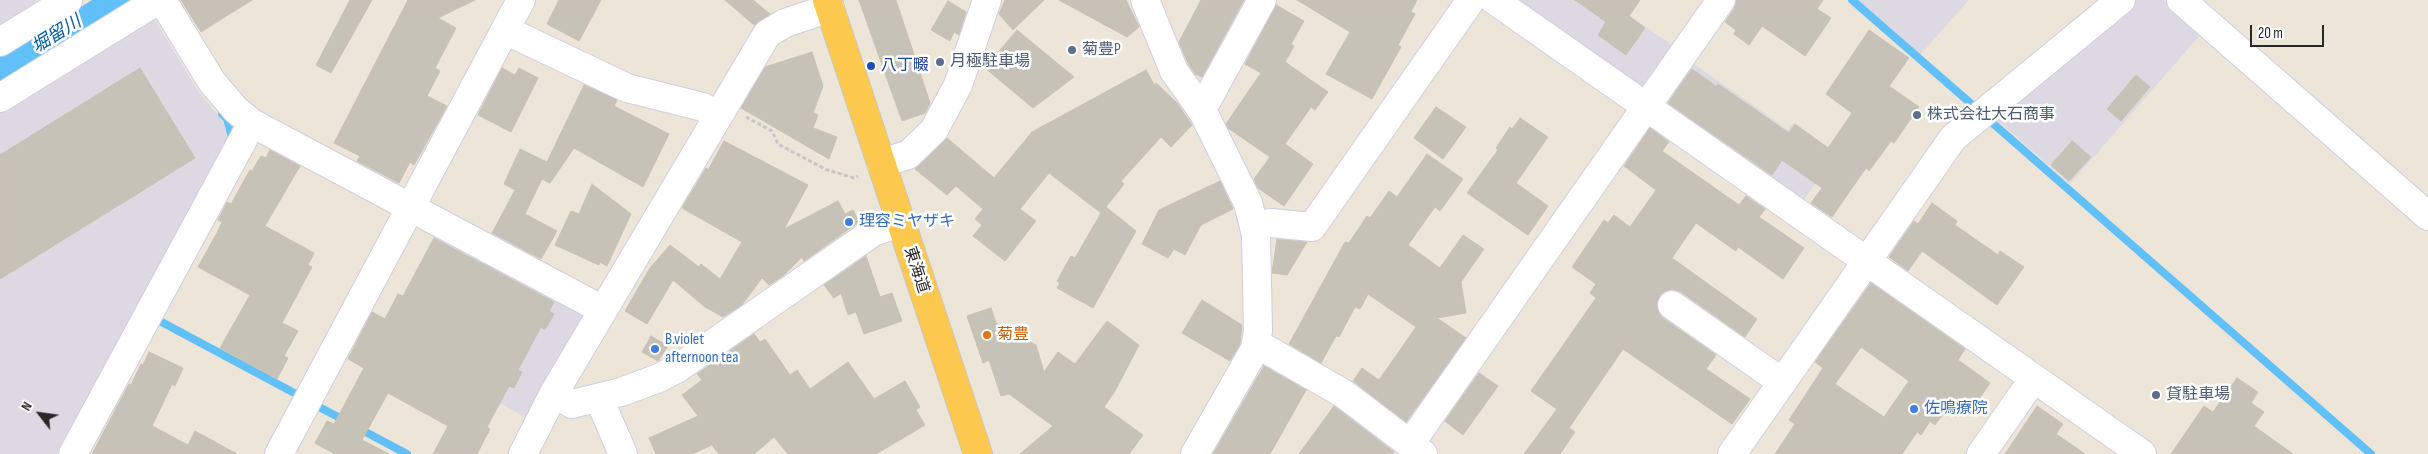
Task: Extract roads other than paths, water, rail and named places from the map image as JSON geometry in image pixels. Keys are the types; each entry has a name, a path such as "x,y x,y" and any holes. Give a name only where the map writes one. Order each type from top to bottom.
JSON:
{"highway":[{"name":"東海道","path":"829,4 872,169 901,223 978,454"}],"street":[{"path":"0,42 68,0"},
{"path":"0,98 158,0"},
{"path":"162,0 212,82 236,110 252,123 603,310"},
{"path":"279,454 521,0"},
{"path":"872,169 908,155 934,130 958,85 987,0"},
{"path":"1145,0 1171,65 1199,107 1248,203 1255,225 1258,330 1256,346 1195,454"},
{"path":"1199,107 1206,102 1262,0"},
{"path":"1255,225 1271,223 1312,227 1471,0"},
{"path":"1494,0 2142,454"},
{"path":"1256,346 1266,349 1344,394 1417,449 1646,106 1721,0"},
{"path":"1732,454 1954,138 2121,0"},
{"path":"2181,0 2428,216"},
{"path":"523,454 554,393 767,34 780,25 829,4"},
{"path":"505,30 627,88 721,110"},
{"path":"73,454 252,123"},
{"path":"554,393 572,404 641,386 678,368 873,232 901,223"},
{"path":"1672,305 1782,382"},
{"path":"1980,454 2034,378"},
{"path":"601,397 623,454"}],"water":[{"name":"堀留川","path":"92,0 134,0 0,83 0,57"}],"waterway":[{"path":"1852,0 1976,108"},
{"path":"222,114 227,119 232,137 229,142"},
{"path":"1989,120 2371,454"},
{"path":"156,319 298,395"},
{"path":"317,406 346,421"},
{"path":"358,428 407,454"}],"place":[{"name":"菊豊P","path":"1072,50"},
{"name":"月極駐車場","path":"940,62"},
{"name":"八丁畷","path":"871,66"},
{"name":"株式会社大石商事","path":"1917,115"},
{"name":"理容ミヤザキ","path":"849,222"},
{"name":"菊豊","path":"987,335"},
{"name":"B.violet afternoon tea","path":"655,349"},
{"name":"貸駐車場","path":"2156,395"},
{"name":"佐鳴療院","path":"1914,409"}]}
